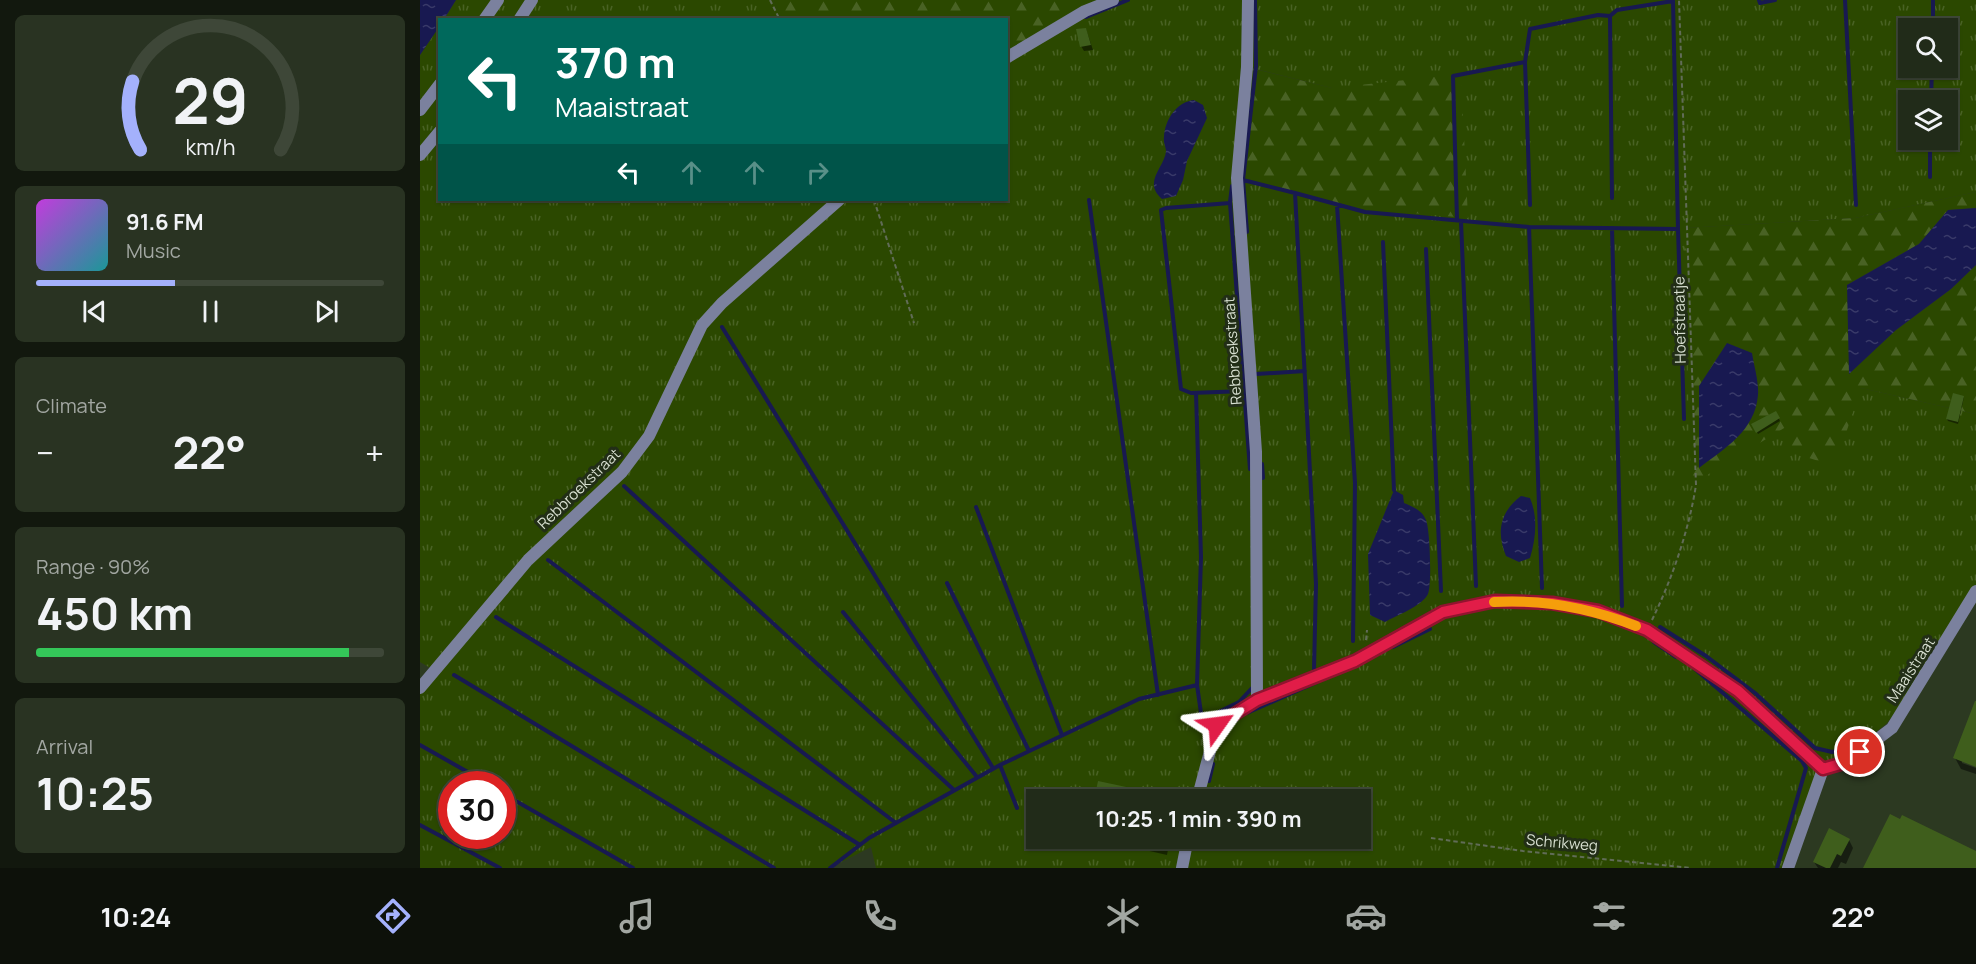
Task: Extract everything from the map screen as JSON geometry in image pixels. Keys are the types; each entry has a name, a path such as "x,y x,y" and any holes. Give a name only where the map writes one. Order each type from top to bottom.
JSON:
{"street":[{"path":"485,18 498,0"},
{"path":"520,18 532,0"},
{"path":"1008,57 1085,11 1113,0"},
{"name":"Rebbroekstraat","path":"1248,0 1247,67 1237,178 1256,453 1257,700"},
{"path":"420,110 438,87"},
{"path":"420,154 438,133"},
{"name":"Rebbroekstraat","path":"420,688 528,560 629,463 649,436 702,325 722,303 838,201"},
{"name":"Maaistraat","path":"1823,769 1847,762 1892,728 1976,591"},
{"path":"1200,789 1217,725 1257,700 1355,661 1443,612 1495,601 1552,603 1598,611 1647,630 1738,691 1823,769 1788,868"},
{"path":"1182,868 1186,849"}],"path":[{"path":"770,0 779,18"},
{"name":"Hoefstraatje","path":"1647,630 1662,598 1693,503 1696,485 1679,0"},
{"path":"874,201 914,323"},
{"name":"Schrikweg","path":"1431,838 1523,851 1612,858 1691,868"}],"green space":[{"path":"456,0 773,0 782,18 445,18"},
{"path":"773,0 1081,0 1085,11 1008,57 1008,18 782,18"},
{"path":"1081,0 1976,0 1976,192 1855,218 1684,228 1790,425 1861,388 1976,414 1976,591 1947,643 1887,723 1823,769 1788,868 876,868 871,847 830,868 420,868 420,693 432,669 420,662 420,55 438,28 438,201 1008,201 1008,57 1085,12","holes":["1248,67 1332,88 1237,178"]},
{"path":"1247,67 1332,88 1461,74 1468,218 1356,208 1237,178"},
{"path":"1976,192 1976,208 1948,210 1919,244 1847,285 1896,330 1951,289 1976,265 1976,414 1861,388 1835,466 1783,450 1789,425 1691,485 1684,228 1855,218"}],"water":[{"path":"420,0 456,0 445,18 438,18 438,28 420,55"},
{"path":"1194,100 1203,105 1207,118 1187,161 1183,180 1176,196 1162,199 1156,193 1154,181 1165,157 1165,130 1173,112 1182,104"},
{"path":"1976,208 1976,265 1951,289 1896,330 1849,374 1847,285 1919,244 1948,210"},
{"path":"1727,343 1752,353 1758,385 1756,408 1745,429 1728,446 1699,468 1699,386"},
{"path":"1394,490 1403,495 1404,503 1420,511 1426,520 1430,580 1425,599 1385,622 1370,615 1368,554"},
{"path":"1521,496 1530,498 1535,528 1530,558 1519,562 1506,556 1501,531 1508,509"}],"building":[{"path":"1086,28 1091,45 1080,47 1076,29"},
{"path":"1953,393 1964,396 1958,422 1946,419"},
{"path":"1776,411 1780,418 1756,433 1751,424"},
{"path":"1976,701 1976,767 1953,758"},
{"path":"1098,781 1136,789 1096,789"},
{"path":"1890,814 1900,819 1902,815 1976,851 1976,868 1863,868"},
{"path":"1829,828 1850,839 1841,856 1837,854 1830,868 1826,868 1813,862"}],"waterway":[{"path":"1086,17 1128,0"},
{"path":"1247,232 1243,180 1256,66 1255,0"},
{"path":"1759,0 1760,3 1775,0"},
{"path":"1845,0 1856,205"},
{"path":"1933,0 1933,18"},
{"path":"1525,62 1530,29 1598,15 1610,16 1617,10 1673,1 1678,229"},
{"path":"1610,16 1612,198"},
{"path":"1457,220 1453,76 1525,62 1530,205"},
{"path":"1931,90 1932,78"},
{"path":"1930,150 1930,177"},
{"path":"1243,180 1295,193 1316,584 1314,669"},
{"path":"1230,202 1232,186"},
{"path":"1295,193 1365,212 1529,227 1678,229 1684,419"},
{"path":"1089,200 1158,695"},
{"path":"1245,391 1191,393 1181,389 1161,210 1230,203 1250,469"},
{"path":"1337,205 1355,483 1353,641"},
{"path":"1461,221 1476,586"},
{"path":"1529,227 1542,588"},
{"path":"1612,228 1622,606"},
{"path":"1383,242 1394,490"},
{"path":"1426,249 1441,591"},
{"path":"722,327 993,768"},
{"path":"1256,374 1305,371"},
{"path":"1196,393 1201,557 1197,685 1202,720 1239,702 1253,687"},
{"path":"1262,464 1263,478"},
{"path":"624,486 954,790"},
{"path":"976,507 1062,735"},
{"path":"548,560 896,823"},
{"path":"947,583 1029,751"},
{"path":"843,612 977,777"},
{"path":"496,617 860,845"},
{"path":"1660,627 1706,656 1755,693 1815,748 1832,752 1841,750"},
{"path":"1393,647 1430,629"},
{"path":"1654,642 1676,657"},
{"path":"1695,669 1802,761 1806,768 1777,868"},
{"path":"454,675 774,868"},
{"path":"1247,713 1317,682"},
{"path":"830,868 869,838 1000,765 1139,699 1197,685"},
{"path":"1218,742 1227,726 1236,720"},
{"path":"420,745 466,771"},
{"path":"1209,781 1213,764"},
{"path":"1000,765 1017,808"},
{"path":"516,801 633,868"},
{"path":"420,825 500,868"}],"slow traffic":[{"path":"1494,602 1552,603 1598,611 1636,626"}],"route":[{"path":"1217,725 1257,700 1355,661 1443,612 1495,601 1552,603 1598,611 1647,630 1738,691 1823,769 1847,762 1860,752"}]}
